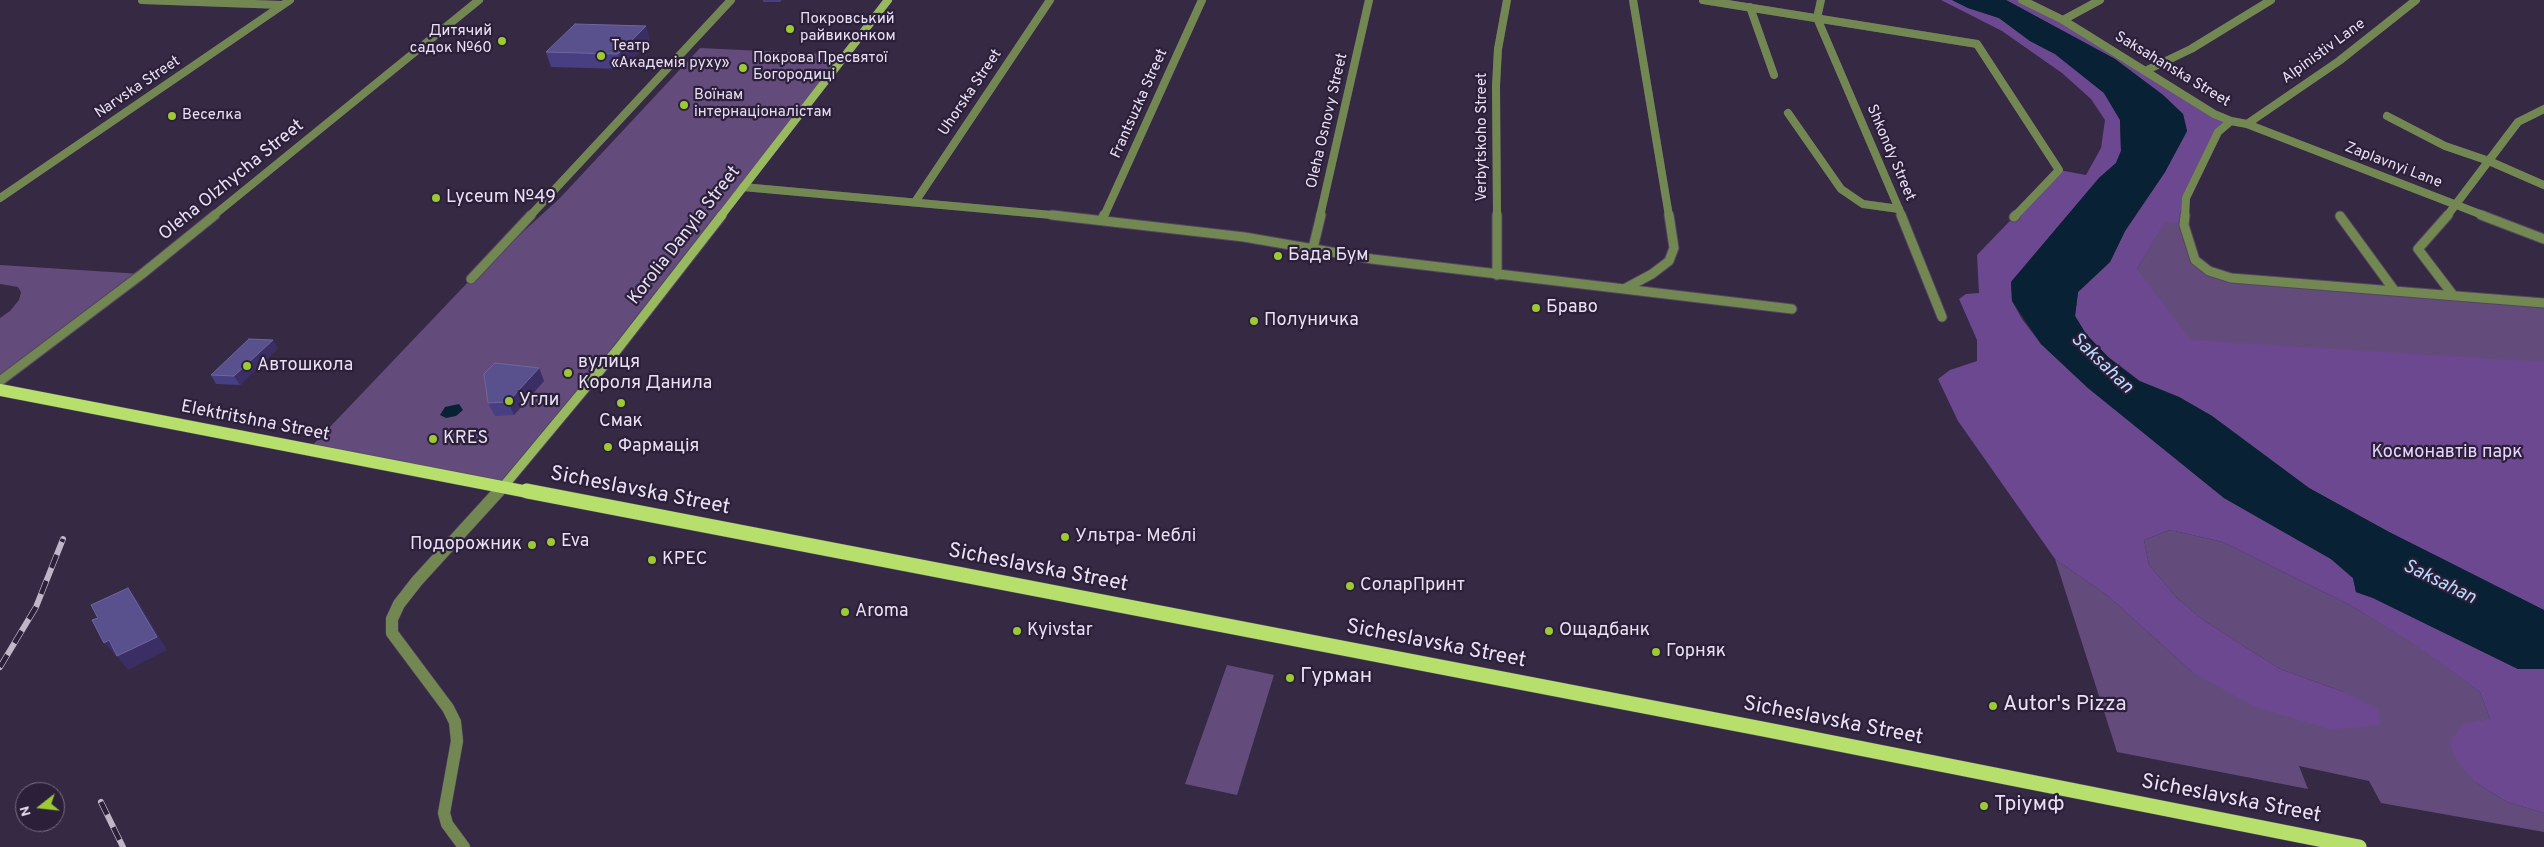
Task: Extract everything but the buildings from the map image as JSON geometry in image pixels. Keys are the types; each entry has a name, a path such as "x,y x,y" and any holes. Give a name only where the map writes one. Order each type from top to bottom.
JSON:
{"main road":[{"name":"Korolia Danyla Street","path":"503,487 611,358 888,0"},
{"name":"Elektritshna Street","path":"0,390 503,487"},
{"name":"Sicheslavska Street","path":"503,487 1778,732 2360,847"}],"street":[{"path":"142,0 282,5"},
{"name":"Narvska Street","path":"0,198 290,0"},
{"name":"Oleha Olzhycha Street","path":"0,381 142,274 479,0"},
{"path":"470,279 731,0"},
{"name":"Uhorska Street","path":"915,202 1050,0"},
{"name":"Frantsuzka Street","path":"1102,220 1202,0"},
{"name":"Oleha Osnovy Street","path":"1313,248 1369,0"},
{"name":"Verbytskoho Street","path":"1497,275 1496,86 1498,49 1507,0"},
{"path":"1624,289 1652,274 1668,261 1674,248 1633,0"},
{"path":"1703,0 1971,42 1981,47 2059,170 2014,217"},
{"path":"1817,18 1821,0"},
{"name":"Saksahanska Street","path":"2022,0 2063,20 2214,114 2230,121 2218,132 2186,198 2184,225 2195,260 2209,271 2231,278 2544,303"},
{"path":"2063,20 2100,0"},
{"path":"2145,71 2191,49 2271,0"},
{"name":"Alpinistiv Lane","path":"2247,124 2339,61 2416,0"},
{"path":"1750,7 1761,43 1774,75"},
{"name":"Shkondy Street","path":"1817,18 1899,209 1942,317"},
{"path":"2453,295 2418,249 2456,205 2518,122 2544,109"},
{"path":"1788,113 1841,189 1862,204 1899,209"},
{"path":"2387,116 2445,146 2489,161 2544,185"},
{"name":"Zaplavnyi Lane","path":"2230,121 2247,124 2544,239"},
{"path":"743,187 1102,220 1269,240 1372,260 1792,309"},
{"path":"2340,216 2394,290"},
{"path":"464,847 447,824 444,813 457,741 455,722 448,708 392,633 392,619 399,604 417,581 503,487"}],"green space":[{"path":"1941,0 1952,0 1968,8 1999,18 2030,41 2055,54 2104,93 2120,120 2121,151 2116,163 2099,178 2011,282 2012,301 2022,319 2041,344 2088,388 2224,498 2331,559 2353,578 2356,592 2373,598 2518,669 2544,669 2544,813 2507,802 2475,782 2456,759 2450,743 2463,724 2490,719 2480,692 2417,646 2350,605 2223,542 2170,530 2144,540 2149,565 2177,598 2203,620 2280,669 2344,692 2378,709 2380,725 2332,730 2255,707 2192,672 2108,596 2055,559 1958,421 1938,379 1950,370 1977,361 1977,340 1959,299 1966,294 1979,293 1977,255 2059,170 2086,175 2101,148 2105,120 2091,99 2062,73 2002,31"},
{"name":"Космонавтів парк","path":"2006,0 2022,0 2231,121 2218,132 2186,198 2184,225 2165,222 2137,269 2191,340 2544,362 2544,610 2389,532 2309,488 2212,416 2179,397 2140,381 2108,357 2086,334 2075,316 2078,292 2110,262 2125,231 2165,172 2187,131 2183,114 2163,95 2115,59"},
{"path":"700,48 845,55 503,487 308,450 471,279 559,199"},
{"name":"Космонавтів парк","path":"2165,221 2184,225 2195,260 2216,274 2544,303 2544,610 2494,585 2078,292 2137,269"},
{"path":"0,265 142,274 0,381 0,318 10,311 19,300 21,292 18,287 0,284"},
{"path":"2170,530 2223,542 2350,605 2418,646 2480,692 2490,719 2475,782 2507,802 2544,813 2544,832 2381,803 2369,781 2299,766 2308,789 2117,752 2055,559 2108,596 2192,672 2344,692 2280,669 2203,620 2177,598 2149,565 2144,540"},
{"path":"1227,665 1274,675 1237,795 1185,784"}],"water":[{"name":"Saksahan","path":"1952,0 2006,0 2115,59 2163,95 2183,114 2187,131 2165,172 2125,231 2110,262 2078,292 2075,316 2086,334 2108,357 2139,381 2179,397 2212,416 2309,488 2389,532 2544,610 2544,669 2518,669 2373,598 2356,592 2353,578 2331,559 2224,498 2088,388 2041,344 2012,301 2011,282 2099,178 2116,163 2121,151 2120,120 2104,93 2055,54 2030,41 1999,18 1968,8"},
{"path":"459,404 463,410 456,416 446,418 440,415 445,407"}],"railway":[{"path":"0,667 36,607 63,539"},
{"path":"101,802 123,847"}],"place":[{"name":"Покровський райвиконком","path":"790,29"},
{"name":"Дитячий садок №60","path":"502,41"},
{"name":"Театр «Академія руху»","path":"601,56"},
{"name":"Покрова Пресвятої Богородиці","path":"743,68"},
{"name":"Воїнам інтернаціоналістам","path":"684,105"},
{"name":"Веселка","path":"172,116"},
{"name":"Lyceum №49","path":"436,198"},
{"name":"Бада Бум","path":"1278,256"},
{"name":"Браво","path":"1536,308"},
{"name":"Полуничка","path":"1254,321"},
{"name":"Автошкола","path":"247,366"},
{"name":"вулиця Короля Данила","path":"568,373"},
{"name":"Угли","path":"509,401"},
{"name":"Смак","path":"621,403"},
{"name":"KRES","path":"433,439"},
{"name":"Фармація","path":"608,447"},
{"name":"Ультра- Меблі","path":"1065,537"},
{"name":"Eva","path":"551,542"},
{"name":"Подорожник","path":"532,545"},
{"name":"КРЕС","path":"652,560"},
{"name":"СоларПринт","path":"1350,586"},
{"name":"Aroma","path":"845,612"},
{"name":"Kyivstar","path":"1017,631"},
{"name":"Ощадбанк","path":"1549,631"},
{"name":"Горняк","path":"1656,652"},
{"name":"Гурман","path":"1290,678"},
{"name":"Autor's Pizza","path":"1993,706"},
{"name":"Тріумф","path":"1984,806"}]}
